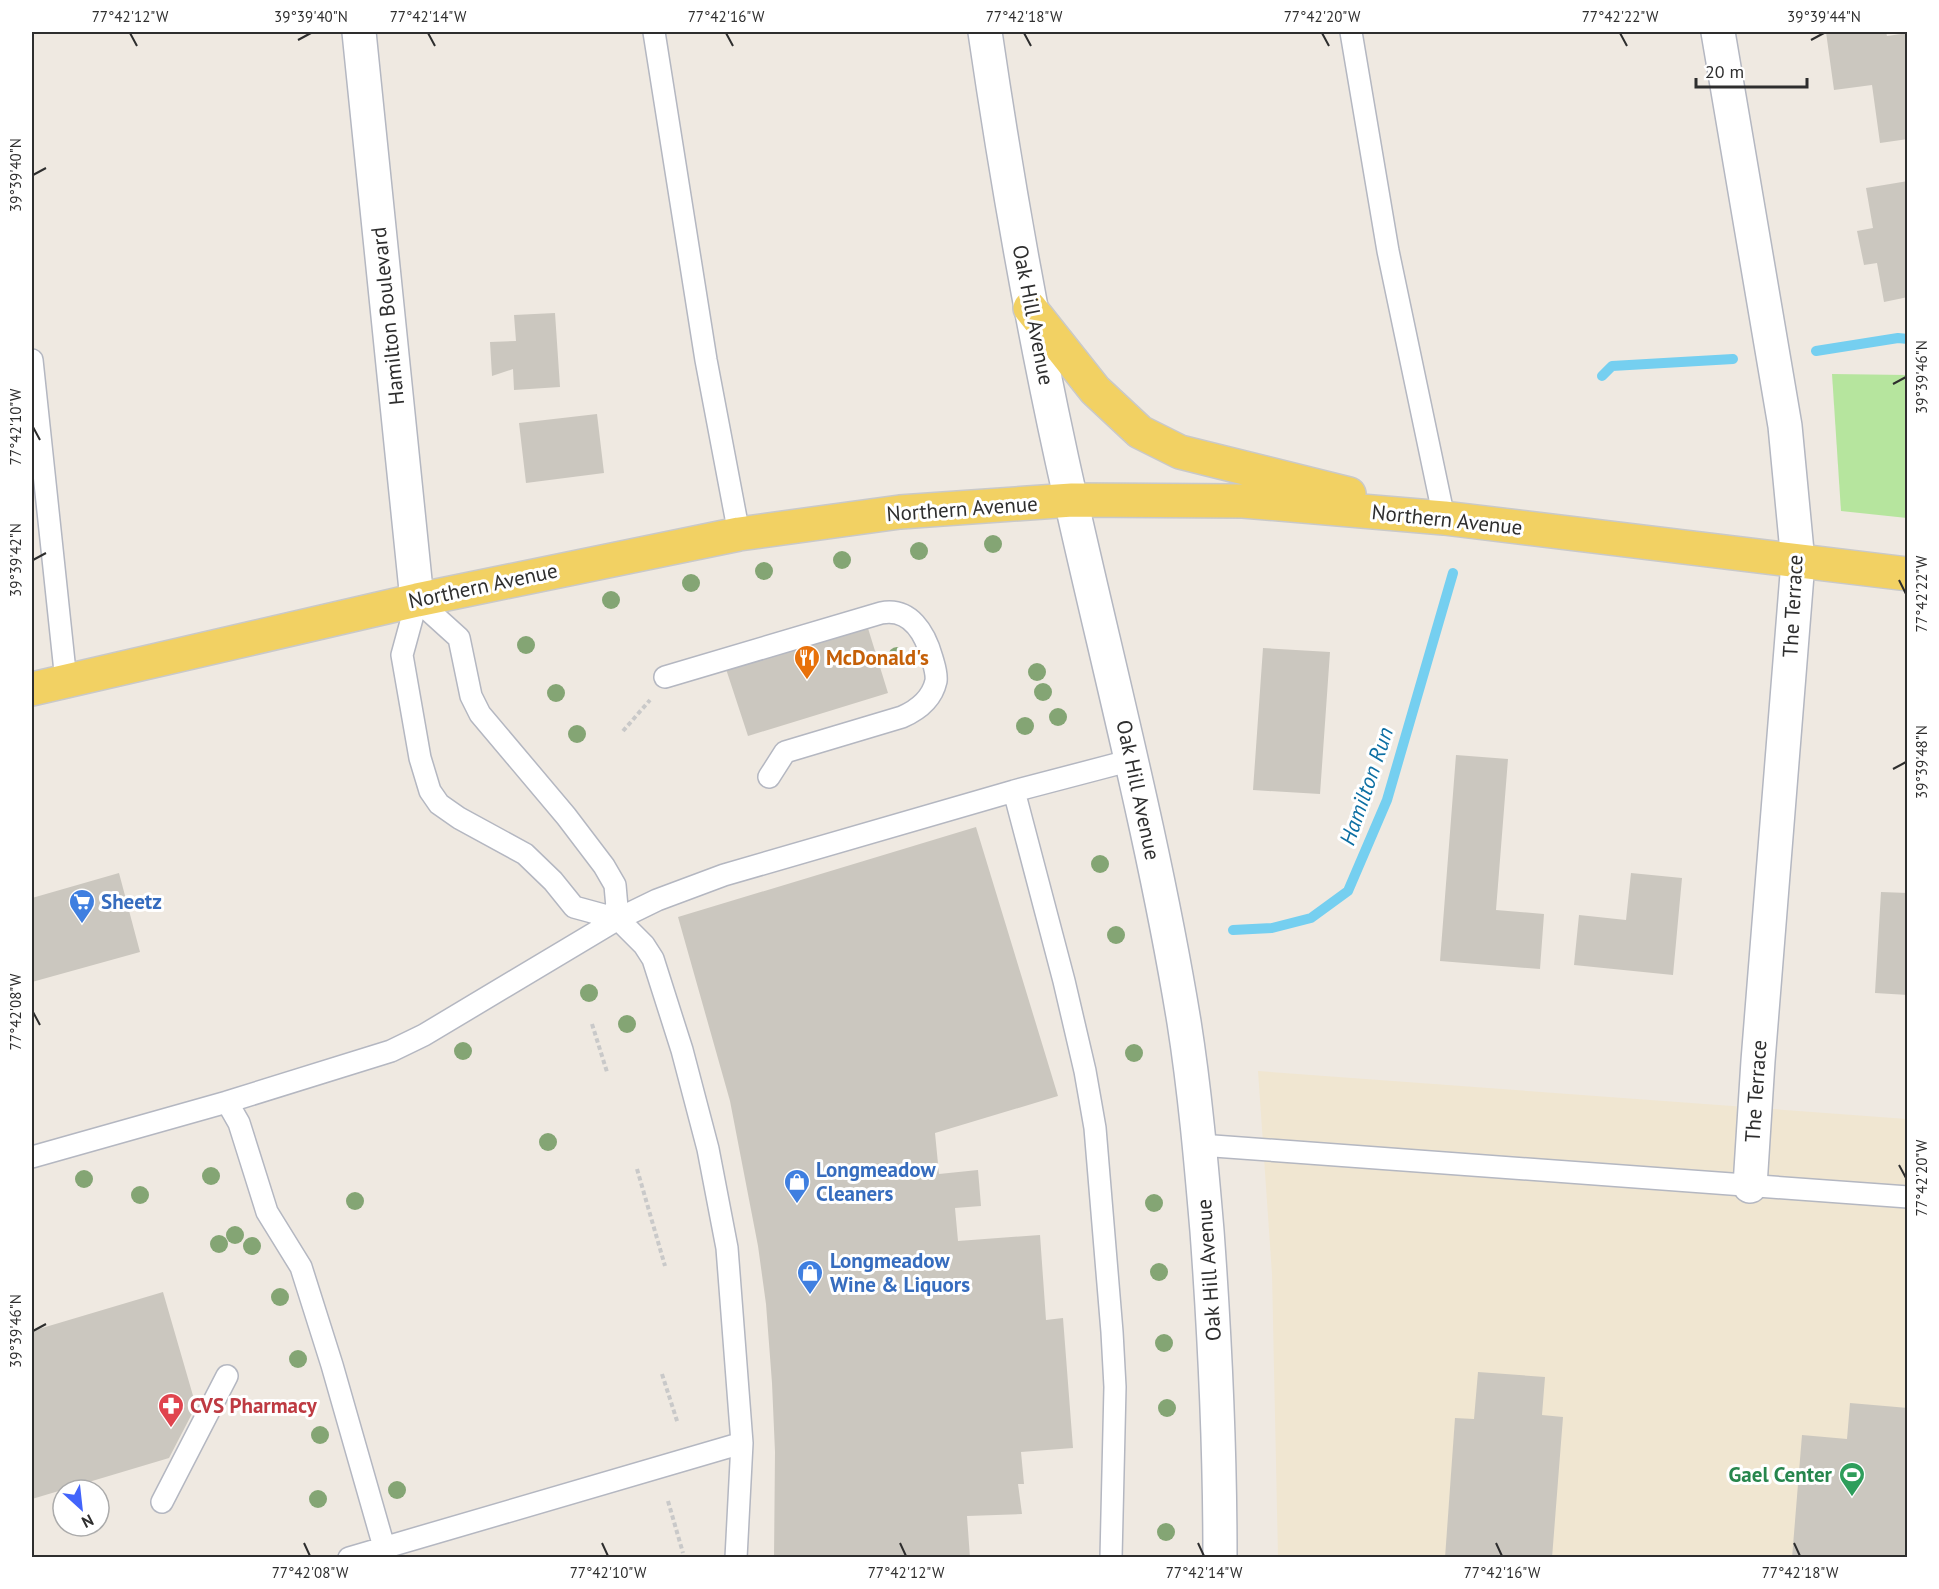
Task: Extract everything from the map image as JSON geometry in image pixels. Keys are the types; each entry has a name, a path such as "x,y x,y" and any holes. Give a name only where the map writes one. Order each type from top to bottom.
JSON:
{"main road":[{"path":"1030,308 1095,390 1140,432 1180,452 1444,518"},
{"name":"Northern Avenue","path":"32,689 417,600 739,534 900,512 1072,500 1243,501 1444,518 1908,574"}],"street":[{"name":"Hamilton Boulevard","path":"359,32 417,600"},
{"name":"Oak Hill Avenue","path":"985,32 1002,149 1030,308 1132,760 1162,902 1182,1014 1200,1145 1214,1328 1220,1466 1220,1557"},
{"name":"The Terrace","path":"1718,32 1785,426 1798,562 1758,1049 1750,1186"}],"lane":[{"path":"654,32 706,360 739,534"},
{"path":"1351,32 1388,251 1444,518"},
{"path":"32,360 66,681"},
{"path":"618,919 615,885 604,866 566,816 480,714 471,696 459,639 417,600 402,655 420,758 430,790 439,804 459,818 525,854 553,880 574,908 618,919 644,945 653,959 682,1050 708,1149 727,1248 742,1443 736,1557"},
{"path":"665,677 880,613 895,612 916,624 927,643 936,672 935,685 927,699 916,710 902,717 785,752 769,777"},
{"path":"32,1157 227,1102 391,1051 618,919 657,900 724,875 1014,791 1132,760"},
{"path":"1014,791 1069,1003 1085,1071 1095,1128 1115,1388 1111,1557"},
{"path":"227,1102 239,1123 267,1212 301,1266 333,1365 384,1547"},
{"path":"1200,1145 1908,1197"},
{"path":"162,1502 227,1376"},
{"path":"350,1557 742,1443"}],"path":[{"path":"623,731 650,700"},
{"path":"592,1024 607,1072"},
{"path":"637,1169 665,1266"},
{"path":"662,1374 678,1424"},
{"path":"668,1501 683,1553"}],"shaded area":[{"path":"1258,1071 1907,1119 1907,1557 1278,1557 1272,1274"}],"green space":[{"path":"1832,374 1907,375 1907,518 1841,511"}],"building":[{"path":"1826,32 1886,32 1887,36 1908,33 1908,139 1880,143 1872,85 1834,90"},
{"path":"1908,181 1908,297 1884,302 1877,263 1864,265 1857,231 1873,228 1866,188"},
{"path":"555,313 560,387 514,390 513,369 492,376 490,342 516,341 514,315"},
{"path":"597,414 604,473 526,483 519,423"},
{"name":"McDonald's","path":"867,625 888,693 748,736 726,669"},
{"path":"1263,648 1330,652 1320,794 1253,790"},
{"path":"1456,755 1508,759 1496,910 1544,914 1540,969 1440,961"},
{"path":"976,827 1058,1096 935,1133 939,1174 978,1170 981,1206 955,1208 958,1241 1040,1235 1046,1320 1063,1318 1073,1448 1021,1452 1024,1484 1018,1484 1022,1514 967,1516 970,1558 774,1558 775,1452 772,1383 766,1304 758,1246 730,1101 678,917"},
{"name":"Sheetz","path":"119,873 140,952 32,982 32,898"},
{"path":"1631,873 1682,878 1673,975 1574,965 1579,915 1626,920"},
{"path":"1881,892 1908,893 1908,995 1875,993"},
{"name":"CVS Pharmacy","path":"163,1292 196,1406 169,1458 102,1478 51,1478 51,1493 32,1499 32,1331"},
{"path":"1478,1372 1545,1377 1542,1415 1563,1417 1552,1558 1445,1558 1455,1418 1474,1419"},
{"name":"Gael Center","path":"1850,1403 1908,1408 1908,1558 1792,1558 1802,1435 1847,1439"}],"waterway":[{"name":"Hamilton Run","path":"1816,351 1898,338 1908,339"},
{"name":"Hamilton Run","path":"1602,376 1612,366 1733,359"},
{"name":"Hamilton Run","path":"1233,930 1272,928 1311,918 1348,891 1387,800 1453,573"}],"place":[{"name":"McDonald's","path":"807,681"},
{"name":"Sheetz","path":"82,925"},
{"name":"Longmeadow Cleaners","path":"797,1205"},
{"name":"Longmeadow Wine & Liquors","path":"810,1296"},
{"name":"CVS Pharmacy","path":"171,1429"},
{"name":"Gael Center","path":"1852,1498"}]}
